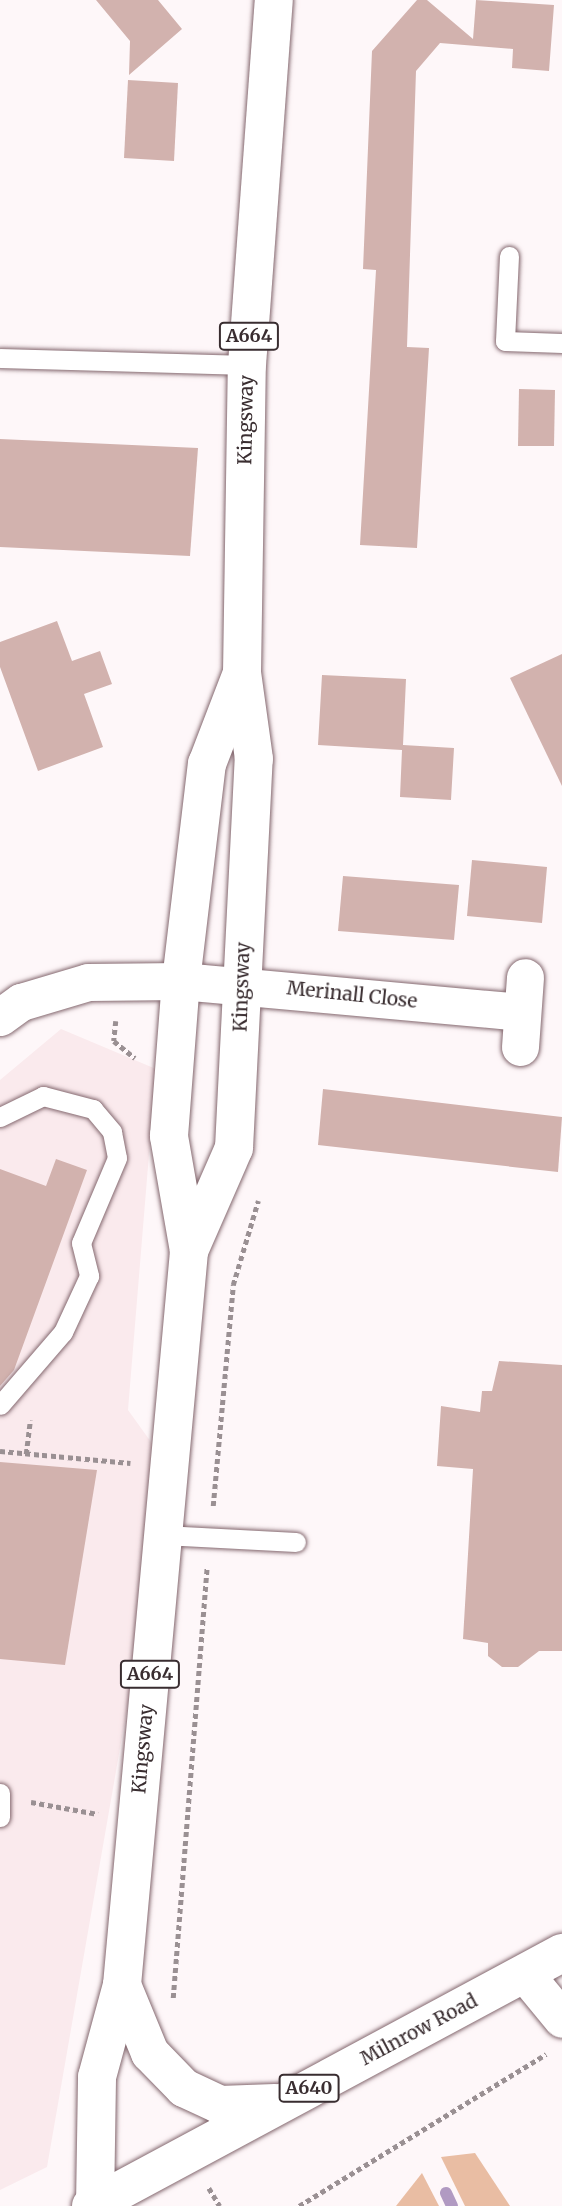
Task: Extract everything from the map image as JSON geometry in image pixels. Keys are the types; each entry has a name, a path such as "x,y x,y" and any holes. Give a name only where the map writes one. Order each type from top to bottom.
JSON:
{"main road":[{"name":"Kingsway","path":"189,1251 234,1148 254,759 242,673 247,365 274,0"},
{"name":"Kingsway","path":"94,2205 97,2077 122,1984 189,1251 169,1136 181,981 207,764 242,673"},
{"name":"Milnrow Road","path":"94,2205 562,1953"},
{"name":"A664","path":"122,1984 150,2053 184,2088 235,2107 290,2099"}],"street":[{"name":"Merinall Close","path":"0,1017 21,1002 67,986 119,981 243,984 522,1012"},
{"path":"525,1974 556,2036"}],"lane":[{"path":"509,256 505,341 562,343"},
{"path":"0,358 247,365"},
{"path":"0,1117 43,1096 93,1109 112,1132 117,1158 82,1242 89,1276 63,1332 0,1405"},
{"path":"163,1535 296,1542"}],"path":[{"path":"119,981 114,1041 142,1064"},
{"path":"172,2011 233,1285 260,1195"},
{"path":"0,1451 169,1467"},
{"path":"1,1802 136,1821"},
{"path":"299,2206 556,2036"},
{"path":"211,2192 220,2206"}],"shaded area":[{"path":"61,1029 156,1069 128,1410 169,1467 47,2167 0,2190 0,1080"},
{"path":"475,2153 510,2206 465,2206 441,2157"},
{"path":"422,2173 439,2206 396,2206"}],"building":[{"path":"96,0 158,0 182,29 129,75 130,41"},
{"path":"417,0 427,0 473,39 476,0 554,5 549,71 512,68 513,49 440,43 416,71 407,347 429,348 417,548 360,545 376,270 363,269 372,51"},
{"path":"128,80 178,83 174,161 124,158"},
{"path":"519,389 555,390 554,446 518,446"},
{"path":"0,439 198,448 190,556 0,547"},
{"path":"57,621 72,661 100,651 112,684 84,694 103,747 38,771 0,667 0,642"},
{"path":"562,654 562,786 510,678"},
{"path":"322,675 406,679 403,745 454,748 451,800 400,797 402,750 318,745"},
{"path":"472,860 547,867 542,923 467,916"},
{"path":"343,876 459,885 454,940 338,931"},
{"path":"323,1089 562,1117 558,1172 318,1145"},
{"path":"56,1159 87,1170 14,1370 0,1386 0,1169 46,1186"},
{"path":"499,1361 562,1365 562,1651 539,1651 518,1667 502,1667 488,1656 488,1643 463,1639 473,1469 437,1466 441,1406 480,1412 482,1391 492,1391"},
{"path":"0,1462 97,1470 65,1665 0,1659"}],"waterway":[{"path":"446,2193 452,2206"}]}
